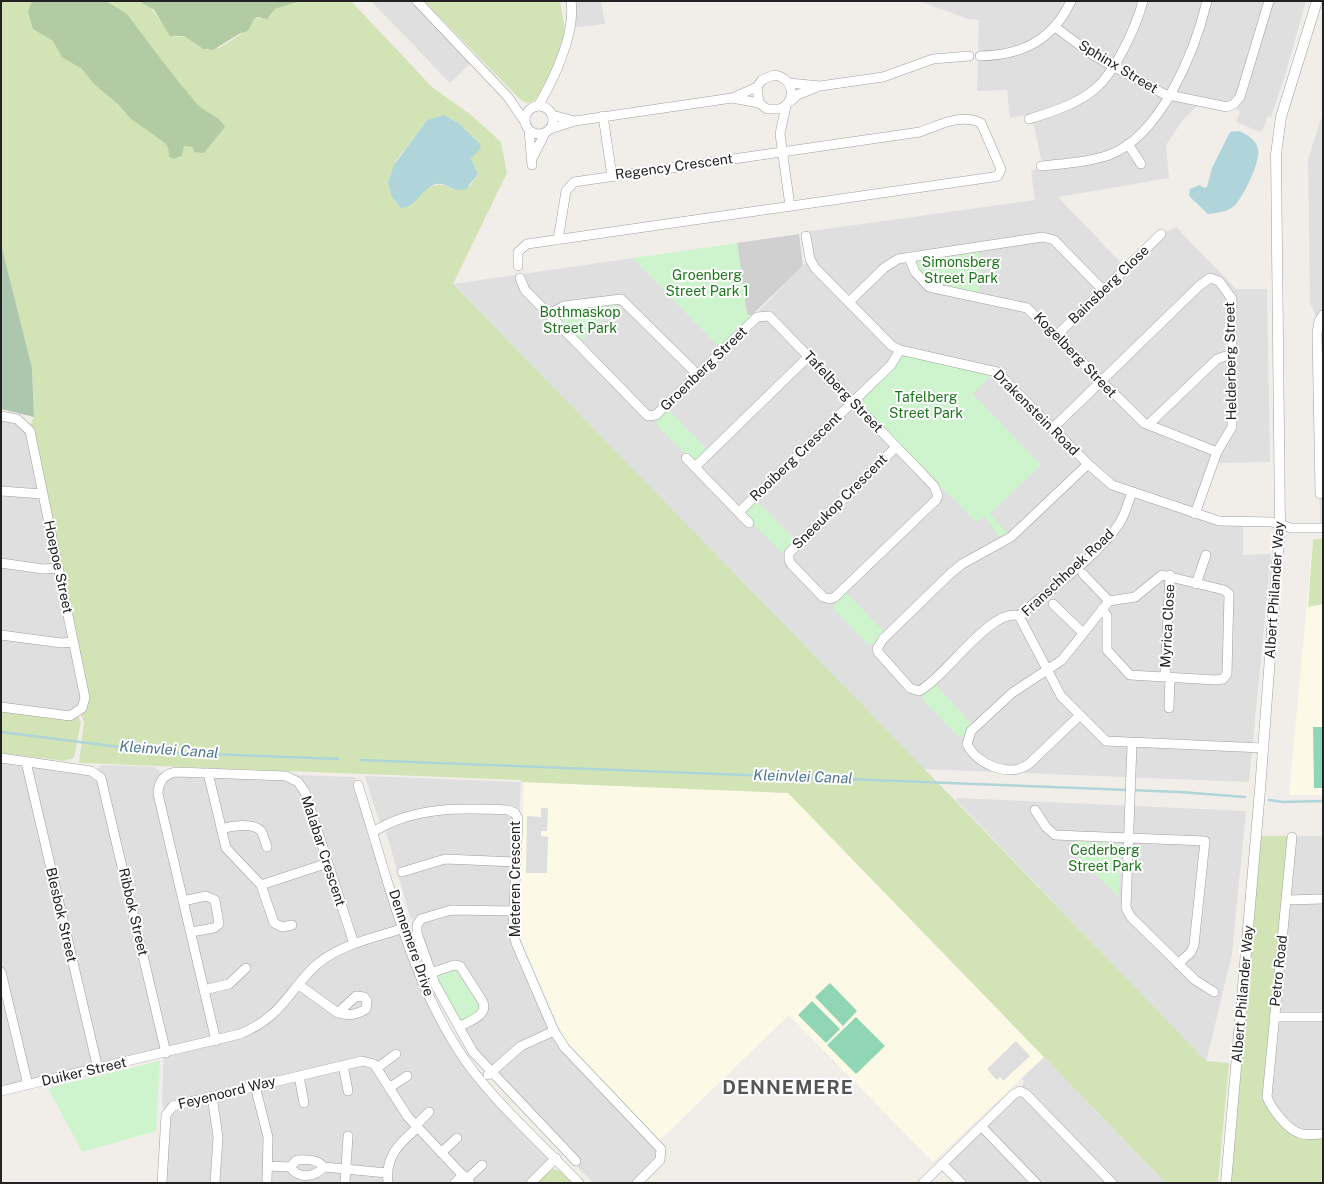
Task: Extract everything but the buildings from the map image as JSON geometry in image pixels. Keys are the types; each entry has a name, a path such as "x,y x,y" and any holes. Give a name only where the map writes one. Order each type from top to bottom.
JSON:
{"street":[{"path":"416,1 508,97 527,126 536,134 575,121 732,98 757,87 762,80 774,75 780,76 789,83 820,86"},
{"path":"551,83 553,124 533,161 527,126 534,107 551,83 571,22 571,1"},
{"path":"980,56 1014,52 1034,44 1055,27 1071,1"},
{"path":"1029,120 1073,103 1096,88 1134,31 1143,1"},
{"path":"1041,166 1110,154 1128,144 1152,122 1169,95 1193,46 1207,1"},
{"name":"Sphinx Street","path":"1055,27 1093,55 1145,86 1169,95 1221,107 1234,104 1240,97 1269,1"},
{"name":"Albert Philander Way","path":"1226,1183 1264,748 1280,525 1276,154 1281,117 1317,1"},
{"path":"767,109 780,109 797,95 820,86 883,77 932,59 969,56"},
{"path":"780,134 792,95 789,83"},
{"path":"757,87 759,103"},
{"path":"508,97 575,121"},
{"path":"518,266 516,258 522,247 790,206 780,134 767,109 759,103 732,98"},
{"path":"603,116 612,176"},
{"name":"Regency Crescent","path":"558,240 566,192 570,184 577,181 920,132 946,121 976,120 984,127 1001,169 998,176 993,178 790,206"},
{"path":"1128,144 1141,164"},
{"name":"Bainsberg Close","path":"1056,336 1161,234"},
{"name":"Drakenstein Road","path":"806,236 812,264 890,344 900,350 995,370 1108,483 1223,522 1272,522 1291,528 1323,528"},
{"path":"849,302 890,263 908,257 1047,237 1054,240 1103,290"},
{"name":"Kogelberg Street","path":"908,257 915,272 929,287 1023,306 1032,312 1120,401 1148,425 1217,452"},
{"name":"Groenberg Street","path":"520,278 525,290 648,416 656,415 758,317 766,315"},
{"name":"Helderberg Street","path":"1053,428 1199,286 1210,278 1219,281 1232,299 1232,429 1217,452 1196,514"},
{"path":"549,314 564,306 621,299 698,375"},
{"name":"Tafelberg Street","path":"766,315 773,319 934,486 938,494"},
{"path":"1320,494 1322,452 1321,382 1317,333 1319,321 1323,315"},
{"name":"Rooiberg Crescent","path":"739,512 891,365 900,350"},
{"path":"1148,425 1217,359 1232,354"},
{"path":"696,466 808,356"},
{"name":"Hoepoe Street","path":"1,416 14,418 23,423 30,431 85,698 79,711 67,716 1,707"},
{"name":"Sneeukop Crescent","path":"896,447 793,548 788,557 794,568 823,597 830,599 835,597 934,502 938,494"},
{"name":"Rooiberg Crescent","path":"686,458 696,466 749,523"},
{"path":"1019,616 1009,616 989,627 919,691 910,688 877,649 883,640 951,573 962,564 1012,537 1088,464"},
{"path":"1,491 43,494"},
{"name":"Franschhoek Road","path":"1132,492 1121,521 1111,534 1049,594 1019,616 1047,671 1061,696 1106,741 1132,744 1264,748"},
{"path":"1196,584 1206,555"},
{"path":"1,563 58,568"},
{"path":"1083,574 1109,601"},
{"path":"1079,716 1025,768 991,767 970,750 966,741 971,731 1018,687 1047,671 1062,660 1102,609 1109,601 1135,597 1160,576 1170,575 1196,584 1224,590 1230,596 1227,674 1223,679 1218,680 1130,675 1106,648 1107,616 1102,609"},
{"name":"Myrica Close","path":"1169,708 1170,575"},
{"path":"1053,604 1083,633"},
{"path":"1,635 61,643 73,642"},
{"path":"1132,744 1126,908 1131,917 1178,964 1195,980 1214,992"},
{"path":"1,758 26,762"},
{"name":"Ribbok Street","path":"26,762 96,773 102,781 166,1053"},
{"name":"Blesbok Street","path":"26,762 98,1069"},
{"name":"Malabar Crescent","path":"216,1041 158,794 158,787 164,777 172,773 208,773 286,776 298,782 305,792 354,944"},
{"path":"208,773 221,829 229,853 261,885 274,923 282,927 292,925"},
{"name":"Dennemere Drive","path":"358,785 404,928 431,1002 457,1048 482,1081 579,1183"},
{"name":"Meteren Crescent","path":"373,832 382,826 438,809 510,810 516,813 518,819 513,931 516,943 554,1031 570,1054 661,1149 660,1160 636,1183"},
{"path":"1035,810 1042,822 1055,835 1206,841"},
{"path":"221,829 237,826 256,828 262,834 267,847"},
{"path":"1178,964 1191,952 1194,945 1207,831"},
{"name":"Petro Road","path":"1292,837 1268,1097 1271,1105 1298,1133 1323,1134"},
{"path":"402,872 445,859 516,862"},
{"path":"261,885 328,863"},
{"path":"183,901 210,896 215,900 218,910 220,920 217,927 191,932"},
{"path":"1286,900 1323,899"},
{"name":"Dennemere Drive","path":"514,911 461,909 418,920 417,932 431,973 473,1052 576,1161"},
{"name":"Duiker Street","path":"1,1091 216,1041 256,1028 282,1007 313,968 325,959 354,944 404,928"},
{"name":"Dennemere Drive","path":"431,973 454,965 460,966 483,1002 484,1008 482,1013 459,1027"},
{"path":"204,990 229,984 246,968"},
{"path":"1,972 28,1085"},
{"path":"300,985 338,1013"},
{"path":"1274,1017 1323,1016"},
{"path":"482,1081 521,1046 554,1031"},
{"path":"396,1054 377,1068 416,1127 467,1179"},
{"name":"Feyenoord Way","path":"162,1183 167,1112 176,1105 362,1061 372,1062 377,1068"},
{"path":"343,1065 348,1091"},
{"path":"299,1076 304,1103"},
{"path":"389,1088 407,1076"},
{"path":"255,1086 268,1137 267,1183"},
{"path":"923,1183 1020,1091 1026,1094 1112,1183"},
{"path":"212,1096 218,1137 215,1183"},
{"path":"388,1183 392,1153 429,1112"},
{"path":"981,1126 1036,1183"},
{"path":"345,1183 348,1136"},
{"path":"441,1152 457,1138"},
{"path":"531,1183 556,1158"},
{"path":"290,1167 295,1161 304,1160 319,1162 324,1167 388,1173"},
{"path":"942,1164 961,1183"},
{"path":"455,1183 467,1179 482,1165"},
{"path":"268,1166 290,1167 296,1173 309,1176 317,1174 324,1167"}],"shaded area":[{"path":"371,1 415,1 473,61 450,83"},
{"path":"571,1 601,1 605,24 570,28"},
{"path":"919,1 1306,1 1284,79 1271,117 1268,116 1263,130 1260,132 1236,122 1240,112 1234,105 1200,103 1182,121 1166,145 1169,178 1058,197 1126,268 1162,234 1176,227 1236,289 1267,289 1270,462 1214,463 1197,513 1243,521 1243,555 1271,554 1249,782 923,769 453,284 633,258 721,349 809,260 804,232 1035,200 1031,171 1043,168 1034,126 1024,115 1010,118 1007,90 977,91 979,20 969,19"},
{"path":"1323,113 1323,529 1320,529 1318,321 1310,303 1308,159"},
{"path":"799,234 803,266 752,315 747,315 737,243"},
{"path":"1,417 27,428 84,694 77,713 1,707"},
{"path":"1313,539 1323,539 1323,795 1289,795"},
{"path":"1,758 95,772 101,765 155,767 164,776 177,771 355,777 412,955 457,1049 554,1158 529,1183 161,1183 165,1118 162,1102 164,1052 1,1090"},
{"path":"365,776 521,782 514,925 554,1031 662,1151 637,1183 593,1183 576,1165 576,1160 482,1063 459,1027 478,1017 464,968 431,972 418,923 410,917 387,835 377,815"},
{"path":"524,782 788,793 1044,1057 933,1162 789,1015 660,1140 566,1043 519,935"},
{"path":"958,798 1246,811 1232,954 1206,1062 956,800"},
{"path":"541,808 548,808 547,831 541,831 541,836 548,837 547,873 526,873 527,816 541,817"},
{"path":"1292,836 1323,836 1323,1135 1298,1133 1268,1101"},
{"path":"1016,1041 1030,1056 1003,1081 1000,1077 997,1080 987,1069"},
{"path":"1044,1057 1166,1183 961,1183 942,1163 1020,1091 1024,1081 1021,1078"}],"green space":[{"path":"1,1 139,1 154,12 165,28 175,37 184,36 201,48 210,50 221,47 248,31 254,19 270,16 275,9 300,1 351,1 433,88 470,114 501,142 507,173 453,284 1206,1061 1229,1063 1218,1183 1166,1183 788,793 521,782 521,780 79,763 84,722 81,715 83,712 30,426 34,417 32,368 1,244","holes":["444,115 460,124 480,144 471,158 478,174 470,186 453,189 442,185 431,186 414,202 395,202 388,182 396,161 427,120"]},
{"path":"32,1 106,1 127,14 198,105 220,120 225,127 204,153 194,152 193,147 184,146 182,156 173,159 169,156 168,147 165,143 130,118 118,104 94,84 82,69 62,57 53,41 33,29 28,12"},
{"path":"139,1 300,1 275,9 267,19 258,17 254,19 248,31 239,34 213,50 203,49 184,36 170,36 154,10"},
{"path":"424,1 560,1 564,32 556,60 540,94 528,103 521,99"},
{"name":"Groenberg Street Park 1","path":"737,243 747,314 753,317 721,349 633,258"},
{"path":"1,244 32,368 34,417 1,409"},
{"name":"Simonsberg Street Park","path":"978,250 982,275 978,294 928,284 914,263 916,260"},
{"name":"Bothmaskop Street Park","path":"620,302 580,342 557,317 561,310"},
{"name":"Tafelberg Street Park","path":"903,355 993,373 973,394 1041,465 990,514 1011,537 1003,542 985,517 976,522 949,494 939,487 861,406 861,400"},
{"path":"667,408 708,450 697,460 691,460 657,425 656,418"},
{"path":"756,500 797,542 785,552 781,552 745,516 745,511"},
{"path":"1313,539 1323,539 1323,604 1308,607"},
{"path":"845,591 885,633 874,644 868,644 834,609 835,601"},
{"path":"934,683 974,726 964,736 957,735 923,700 923,693"},
{"path":"1,710 74,718 78,716 81,722 74,758 64,761 1,753"},
{"path":"1313,727 1323,727 1323,788 1314,788"},
{"path":"1260,836 1290,836 1265,1093 1288,1129 1323,1137 1323,1183 1228,1183"},
{"name":"Cederberg Street Park","path":"1073,841 1121,844 1119,897 1068,847"},
{"path":"459,968 480,1003 480,1010 462,1021 460,1021 441,991 437,976 438,974"},
{"path":"830,983 857,1011 843,1026 815,997"},
{"path":"812,1001 840,1029 826,1043 798,1015"},
{"path":"856,1017 885,1046 856,1074 827,1045"},
{"path":"160,1061 156,1131 82,1152 48,1088"},
{"path":"554,1169 563,1172 573,1183 536,1183"}],"water":[{"path":"444,115 460,124 480,144 481,148 471,158 478,174 466,189 458,190 436,184 427,189 411,205 401,208 392,197 388,182 394,165 427,120"},
{"path":"1239,131 1251,138 1257,146 1257,162 1238,202 1225,211 1208,214 1189,196 1190,189 1200,185 1204,188 1207,187 1212,168 1230,132"}],"waterway":[{"name":"Kleinvlei Canal","path":"1,732 159,752 338,759"},
{"name":"Kleinvlei Canal","path":"361,760 1180,792 1245,797"},
{"name":"Kleinvlei Canal","path":"1269,800 1283,802 1323,801"}],"district":[{"name":"DENNEMERE","path":"788,1088"}]}
